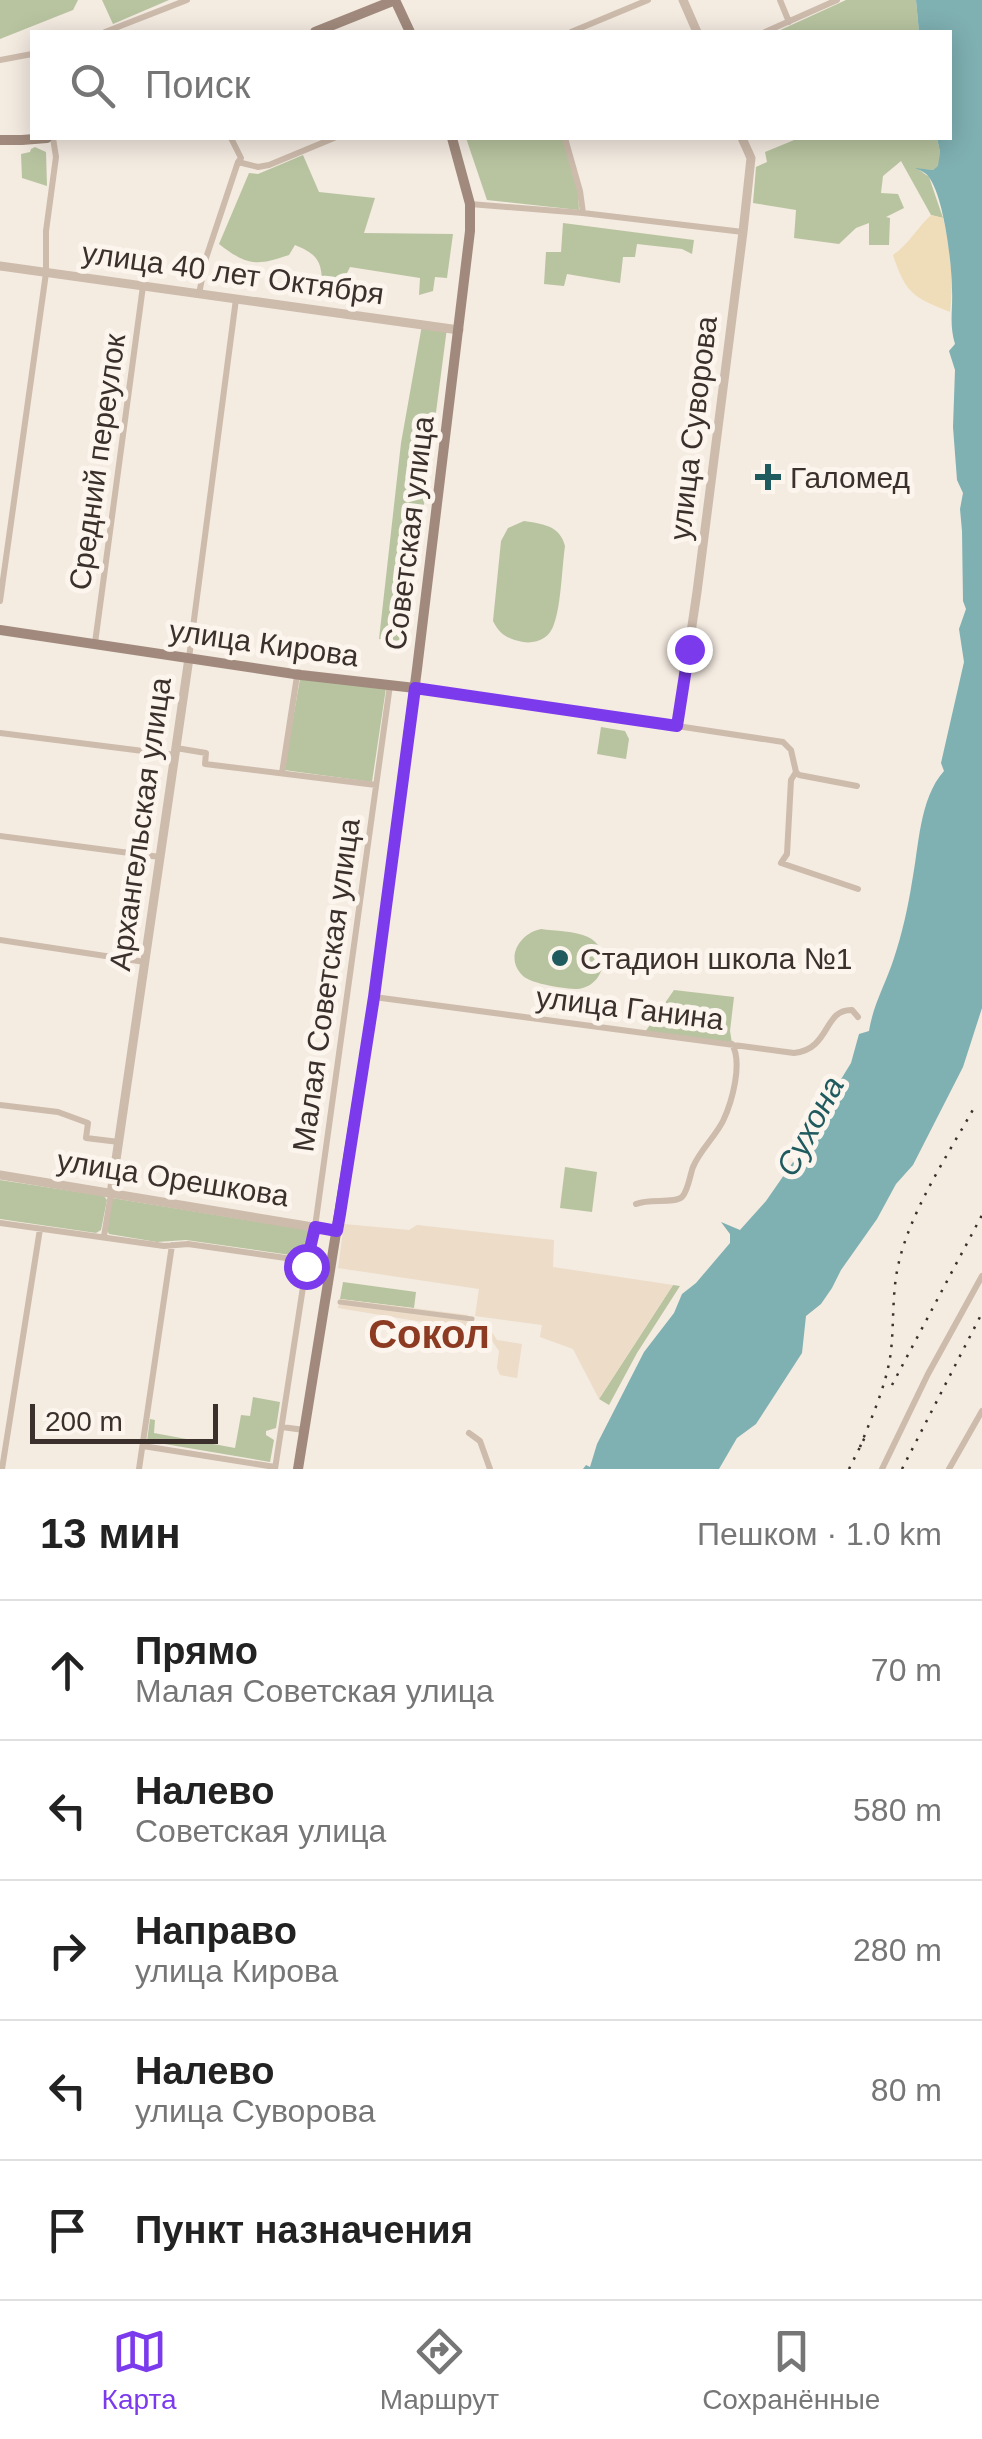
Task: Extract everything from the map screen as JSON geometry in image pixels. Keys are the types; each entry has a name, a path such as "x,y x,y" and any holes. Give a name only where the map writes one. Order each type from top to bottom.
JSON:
{"main road":[{"path":"320,30 395,0 409,30"},
{"path":"0,140 30,139"},
{"name":"Советская улица","path":"298,1469 374,997 459,330 470,204 453,140"},
{"name":"улица Кирова","path":"0,630 415,688"}],"street":[{"path":"109,30 187,0"},
{"path":"576,30 648,0"},
{"path":"683,0 695,30"},
{"path":"780,0 790,22"},
{"path":"770,30 837,0"},
{"path":"0,60 30,54"},
{"path":"0,601 46,272 46,231 56,157 51,140"},
{"path":"198,294 240,158 232,140"},
{"path":"238,162 258,167 329,140"},
{"path":"566,140 583,213"},
{"name":"улица Суворова","path":"677,726 743,232 751,158 743,140"},
{"path":"470,204 743,232"},
{"name":"улица 40 лет Октября","path":"0,266 459,330"},
{"name":"Средний переулок","path":"95,643 143,286"},
{"name":"Архангельская улица","path":"104,1236 162,858 236,299"},
{"path":"282,773 297,674"},
{"name":"Малая Советская улица","path":"143,1446 275,1468 315,1227 390,685"},
{"name":"улица Кирова","path":"415,688 783,742 791,750 796,772"},
{"path":"0,733 206,753 205,764 376,785"},
{"path":"857,786 796,772 791,780 787,854 781,863 858,889"},
{"path":"0,836 162,858"},
{"path":"0,940 146,962"},
{"name":"улица Ганина","path":"374,997 800,1053 822,1040 834,1016 843,1010 852,1010 858,1017"},
{"path":"636,1204 678,1199 684,1194 698,1157 723,1120 738,1059 732,1044"},
{"path":"0,1105 58,1112 88,1123 86,1138 120,1142"},
{"name":"улица Орешкова","path":"0,1175 337,1231"},
{"name":"улица Орешкова","path":"0,1223 308,1260"},
{"path":"2,1469 40,1229"},
{"path":"139,1469 172,1246"},
{"path":"882,1469 982,1276"},
{"path":"340,1302 472,1319"},
{"path":"949,1469 982,1411"},
{"path":"282,1426 304,1430"},
{"path":"469,1433 480,1440 490,1469"}],"green space":[{"path":"0,0 78,0 73,10 0,39"},
{"path":"102,0 169,0 113,24"},
{"path":"846,0 916,0 919,30 780,30"},
{"path":"467,140 564,140 578,191 579,210 487,200"},
{"path":"794,140 937,140 939,166 933,170 918,169 929,177 943,218 931,215 901,161 883,176 881,193 898,194 904,208 886,217 890,218 889,245 869,245 869,223 856,228 839,244 794,238 796,210 753,203 756,167 767,162 765,152"},
{"path":"35,147 46,152 47,186 22,178 21,154"},
{"path":"303,155 319,192 375,198 364,233 453,234 447,278 435,277 433,291 419,295 420,278 350,267 345,277 337,278 329,296 323,291 318,262 304,249 295,245 289,255 252,262 219,244 249,173 258,174"},
{"path":"563,223 694,240 692,254 682,249 637,244 635,257 623,257 620,283 567,274 564,286 544,284 546,252 561,252"},
{"path":"422,325 447,328 406,642 379,639 401,443"},
{"path":"524,521 555,530 565,546 554,624 546,636 528,642 505,636 493,621 501,541 508,528"},
{"path":"300,679 386,688 372,782 284,770"},
{"path":"601,727 625,731 629,739 626,759 597,754"},
{"path":"533,931 577,934 596,943 603,958 594,982 572,989 541,984 523,976 515,962 517,947"},
{"path":"674,990 734,997 732,1043 645,1032"},
{"path":"565,1167 597,1172 592,1212 560,1208"},
{"path":"0,1180 104,1196 107,1200 101,1230 96,1233 0,1219"},
{"path":"112,1198 309,1230 304,1257 186,1240 157,1242 109,1234"},
{"path":"343,1282 416,1292 414,1308 340,1299"},
{"path":"673,1285 680,1286 609,1405 599,1399"},
{"path":"253,1397 280,1402 276,1428 266,1431 274,1440 270,1462 147,1441 150,1419 155,1420 154,1433 235,1448 241,1415 250,1416"}],"sand":[{"path":"931,215 943,218 951,276 950,312 912,292 893,255"}],"shaded area":[{"path":"344,1224 409,1230 417,1225 554,1240 553,1267 673,1285 599,1399 573,1349 540,1337 542,1325 475,1316 479,1289 338,1268"},
{"path":"340,1299 468,1315 467,1326 338,1308"},
{"path":"482,1326 488,1326 497,1340 522,1344 517,1378 500,1375 499,1351"}],"water":[{"path":"916,0 982,0 982,1008 963,1067 913,1165 896,1184 821,1304 806,1316 802,1353 756,1424 737,1438 719,1469 583,1469 586,1465 590,1467 597,1444 644,1352 674,1313 682,1294 730,1243 730,1234 721,1222 740,1230 766,1201 809,1139 851,1063 859,1034 869,1031 902,930 929,795 944,771 941,763 964,662 959,629 966,609 960,509 963,493 957,480 953,427 955,370 949,351 955,344 949,248 934,185 915,168 933,170 938,166 937,140 952,140 952,30 919,30"}],"railway":[{"path":"860,1447 889,1363 896,1277 904,1245 931,1184 975,1106"},
{"path":"892,1385 982,1215"},
{"path":"902,1469 982,1313"},
{"path":"849,1469 867,1433"}],"place":[{"name":"Галомед","path":"768,477"},
{"name":"Стадион школа №1","path":"560,958"}],"district":[{"name":"Сокол","path":"429,1334"}],"route":[{"path":"306,1266 315,1227 337,1231 374,997 415,688 677,726 689,649"}],"water label":[{"name":"Сухона","path":"810,1126"}]}
